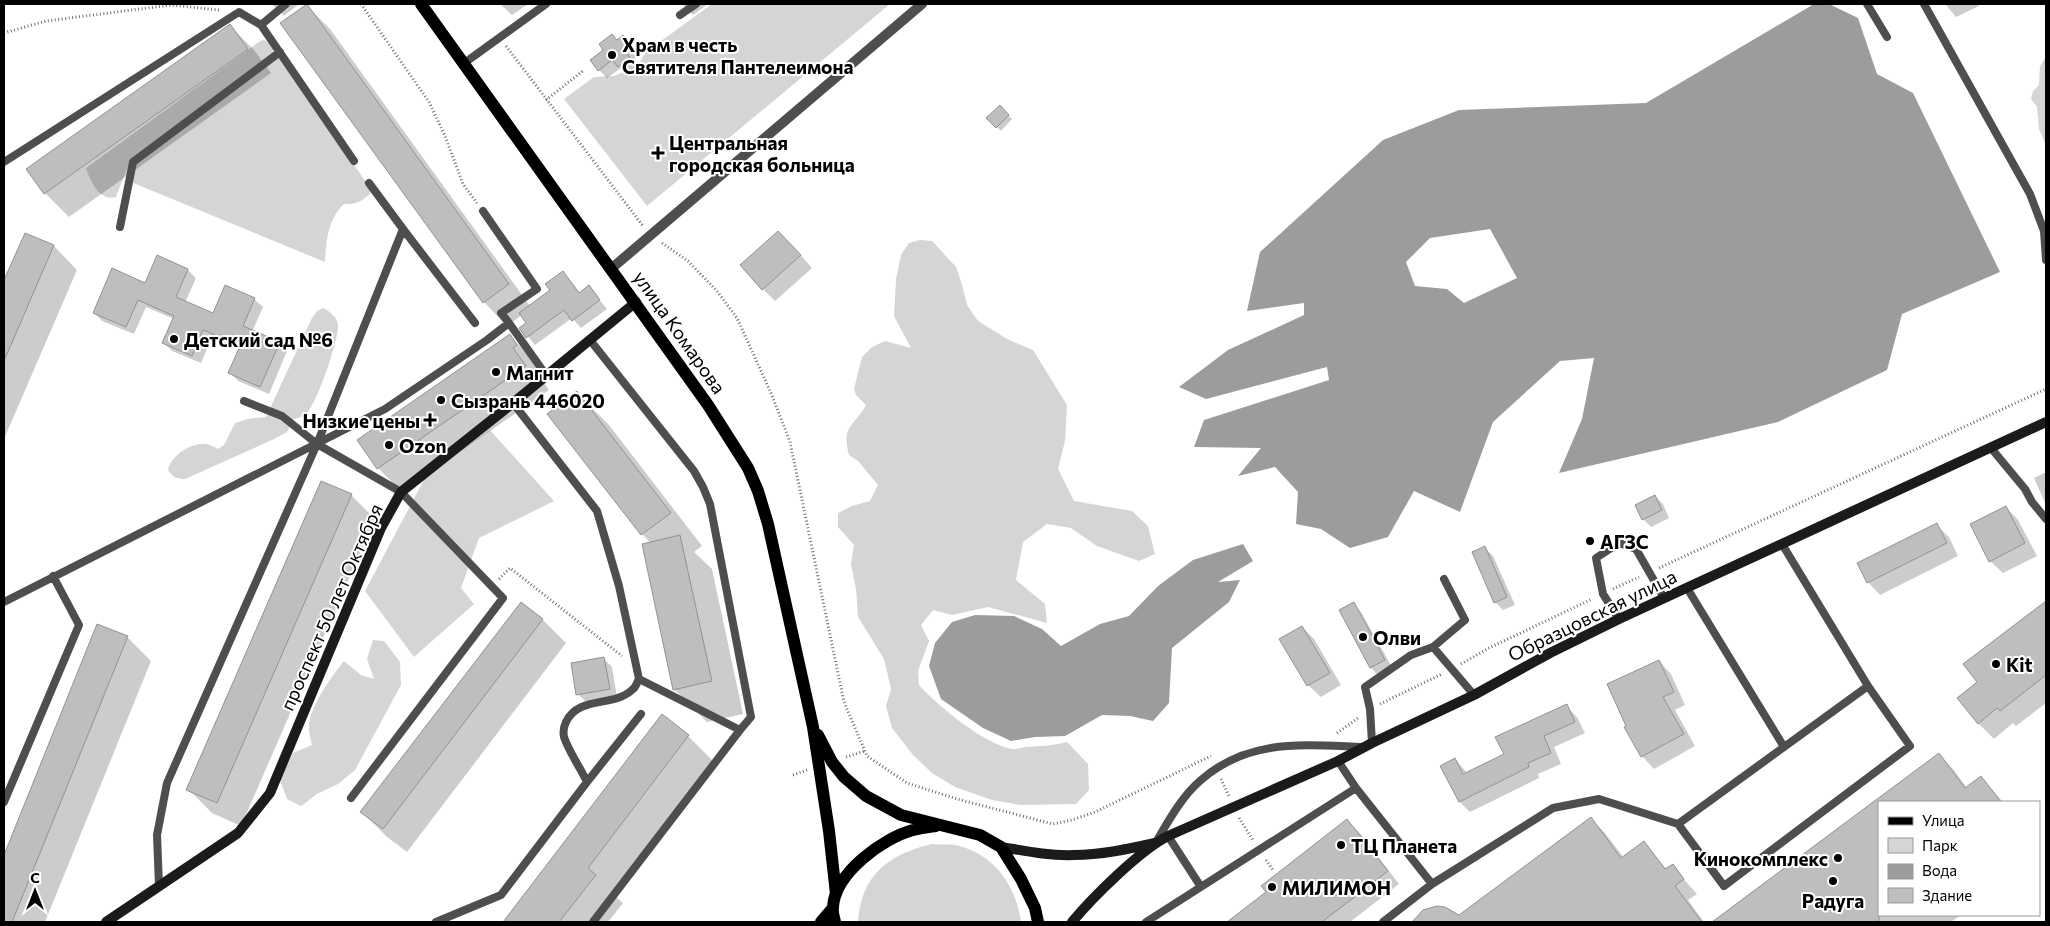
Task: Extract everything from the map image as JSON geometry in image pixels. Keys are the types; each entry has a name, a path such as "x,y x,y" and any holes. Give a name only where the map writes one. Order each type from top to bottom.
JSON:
{"main road":[{"name":"улица Комарова","path":"422,4 463,64 612,268 735,445 758,491 770,532 814,727"},
{"name":"проспект 50 лет Октября","path":"106,922 238,833 270,793 382,528 401,492 636,302"},
{"name":"Образцовская улица","path":"1156,843 1338,761 1474,695 1550,653 1619,619 2046,422"},
{"path":"814,727 832,762 844,776 866,796 901,815 939,826 955,828 980,836 1001,847 1042,854 1074,855 1113,852 1156,843"},
{"path":"814,727 836,894 833,908 835,922"},
{"path":"836,894 849,874 876,848 912,830 939,826"},
{"path":"1072,922 1107,886 1156,843"},
{"path":"1001,847 1021,879 1035,908 1038,922"},
{"path":"821,922 833,908"}],"street":[{"path":"612,268 922,4"}],"lane":[{"path":"261,25 286,4"},
{"path":"463,64 546,4"},
{"path":"680,15 696,4"},
{"path":"1867,4 1887,37"},
{"path":"1924,4 2030,194 2044,231 2046,260"},
{"path":"4,162 239,12 261,25 354,161"},
{"path":"120,227 133,162 280,52"},
{"path":"369,183 475,323"},
{"path":"483,211 538,289 501,313 546,376"},
{"path":"159,886 157,835 167,783 317,444 403,229"},
{"path":"4,600 385,409 509,323"},
{"path":"590,340 694,471 710,504 751,717 593,922"},
{"path":"244,401 282,416 317,444 401,492 502,598 351,798"},
{"path":"513,403 597,511 619,586 639,679 634,689 624,695 604,702 581,706 568,718 564,736 587,782"},
{"path":"1991,448 2025,489 2032,502 2046,519"},
{"path":"1619,619 1603,594 1596,558 1619,543 1636,549 1664,598"},
{"path":"1383,922 1432,884 1552,808 1599,799 1678,824 1724,886 1910,746 1868,686 1782,544"},
{"path":"4,802 79,625 53,576"},
{"path":"1156,843 1178,806 1201,780 1232,760 1261,749 1293,745 1368,745 1370,709 1366,687 1411,655 1433,647 1465,620 1444,579"},
{"path":"1687,588 1784,748"},
{"path":"1433,647 1474,695"},
{"path":"639,679 740,730"},
{"path":"1678,824 1868,686"},
{"path":"436,922 501,895 641,714"},
{"path":"1338,761 1356,788 1432,884"},
{"path":"1146,922 1356,788"},
{"path":"1168,836 1201,887"}],"path":[{"path":"360,4 429,102 445,136 463,184 483,211"},
{"path":"4,33 46,21 171,5 239,12"},
{"path":"499,37 651,236 688,261 717,291 737,318 771,393 790,442 844,702 867,756 907,783 957,799 1053,824 1095,812 1217,752"},
{"path":"546,100 584,70"},
{"path":"1329,734 1338,733 1370,709 1452,669 1489,648 2046,389"},
{"path":"491,587 510,568 636,667"}],"green space":[{"name":"Центральная городская больница","path":"712,4 890,4 647,206 564,99 594,77 614,76 637,66 646,52"},
{"path":"264,40 269,43 275,54 130,161 116,197 110,198 105,196 96,189 86,168 260,41"},
{"path":"280,56 372,191 363,200 352,204 344,204 334,216 326,246 325,262 131,182 136,164"},
{"path":"2046,57 2046,146 2039,129 2037,107 2031,99 2033,91 2039,85 2040,66"},
{"path":"920,240 932,241 956,267 967,305 978,321 1009,340 1033,350 1067,405 1065,441 1058,469 1074,501 1132,511 1148,526 1155,554 1139,561 1097,546 1071,528 1047,524 1023,542 1016,580 1045,604 1047,623 988,607 952,615 933,610 921,625 929,641 918,671 919,685 950,714 990,741 1015,749 1067,742 1088,764 1089,790 1076,804 1021,805 992,800 955,787 932,773 913,755 892,728 886,706 891,689 884,659 858,617 856,589 851,564 854,545 838,527 838,513 852,506 870,501 878,485 858,461 849,455 847,445 848,432 866,405 856,395 854,389 862,357 872,347 885,341 911,348 894,316 896,279 901,255 909,243"},
{"path":"323,308 335,317 338,325 337,333 321,387 305,415 294,419 287,432 272,440 185,479 173,476 168,470 170,464 173,459 189,447 207,444 218,449 224,445 235,423 266,417 312,318 317,311"},
{"path":"490,430 554,501 479,538 461,588 474,604 414,657 365,591 427,474"},
{"path":"373,640 384,641 400,662 401,685 355,770 338,784 317,794 301,806 287,799 280,780 293,753 312,745 309,728 313,710 328,683 344,661 361,675 374,679 367,659"},
{"path":"932,844 956,845 969,849 992,864 1001,873 1014,896 1021,922 858,922 860,906 865,891 871,879 880,869 903,854"}],"water":[{"path":"1814,4 1829,4 1858,18 1877,74 1913,93 2000,272 1902,314 1887,370 1778,422 1559,473 1582,419 1594,358 1560,361 1493,422 1460,512 1414,491 1388,537 1350,548 1321,529 1296,524 1298,492 1275,467 1238,476 1261,448 1194,447 1204,420 1329,380 1327,367 1206,399 1179,387 1228,350 1304,315 1304,303 1247,311 1260,252 1383,140 1459,110 1646,103","holes":["1490,229 1517,278 1464,303 1447,289 1415,286 1406,262 1430,238"]},
{"path":"1243,544 1253,561 1218,582 1240,580 1229,602 1172,648 1169,703 1153,721 1130,716 1102,715 1065,736 1035,737 1011,741 983,728 941,699 929,666 935,643 952,622 975,615 1014,616 1042,629 1061,646 1100,624 1129,616 1158,586 1193,560"}],"building":[{"path":"307,4 509,284 483,303 280,23"},
{"path":"230,24 248,49 44,194 26,169"},
{"name":"Храм в честь Святителя Пантелеимона","path":"612,34 617,40 623,35 631,46 625,52 630,57 618,67 612,60 598,71 590,60 603,50 599,44"},
{"path":"1000,105 1009,115 996,128 986,118"},
{"path":"778,231 801,255 762,290 740,265"},
{"path":"25,233 54,245 4,361 4,280"},
{"path":"157,255 188,269 176,297 213,313 225,285 255,298 243,326 280,342 260,387 228,373 240,346 203,330 192,356 162,343 174,316 138,300 126,327 93,313 112,268 145,283"},
{"path":"563,271 579,293 589,285 600,300 572,321 564,310 526,338 519,328 526,323 519,313 550,290 545,284"},
{"path":"510,334 517,345 513,348 526,366 377,469 357,440"},
{"path":"577,391 671,513 641,535 547,414"},
{"path":"321,481 352,494 217,803 186,790"},
{"path":"1655,495 1662,510 1642,520 1635,505"},
{"path":"2006,506 2025,543 1989,562 1970,524"},
{"path":"1937,523 1947,543 1867,583 1857,563"},
{"path":"680,535 712,681 673,690 642,544"},
{"path":"1485,546 1507,597 1494,603 1472,552"},
{"path":"2046,601 2046,675 2000,711 1997,708 1978,724 1957,698 1977,682 1963,664"},
{"path":"521,602 543,619 383,829 360,812"},
{"path":"1354,602 1385,660 1370,668 1339,610"},
{"path":"97,624 128,636 12,922 4,922 4,855"},
{"path":"1302,626 1330,673 1307,686 1279,639"},
{"path":"604,657 610,689 576,695 571,663"},
{"path":"1659,660 1674,692 1663,697 1684,734 1641,757 1624,727 1626,726 1607,684"},
{"path":"1567,704 1575,722 1544,736 1551,753 1528,763 1529,767 1459,802 1440,766 1455,758 1463,774 1504,754 1495,737"},
{"path":"662,714 689,735 588,868 596,875 559,922 503,922"},
{"name":"Кинокомплекс","path":"1939,753 1965,788 1981,776 2000,801 1878,801 1879,922 1712,922"},
{"path":"1591,817 1621,858 1644,841 1665,869 1673,864 1684,879 1675,886 1702,922 1412,922 1423,910 1437,906 1445,907 1459,915"},
{"name":"ТЦ Планета","path":"1347,819 1388,871 1322,922 1227,922 1266,892 1261,886"}],"place":[{"name":"Храм в честь Святителя Пантелеимона","path":"612,55"},
{"name":"Центральная городская больница","path":"658,153"},
{"name":"Детский сад №6","path":"174,339"},
{"name":"Магнит","path":"496,372"},
{"name":"Сызрань 446020","path":"441,400"},
{"name":"Низкие цены","path":"430,420"},
{"name":"Ozon","path":"389,445"},
{"name":"АГЗС","path":"1590,541"},
{"name":"Олви","path":"1363,637"},
{"name":"Kit","path":"1996,664"},
{"name":"ТЦ Планета","path":"1341,845"},
{"name":"Кинокомплекс","path":"1838,858"},
{"name":"Радуга","path":"1833,881"},
{"name":"МИЛИМОН","path":"1272,887"}]}
